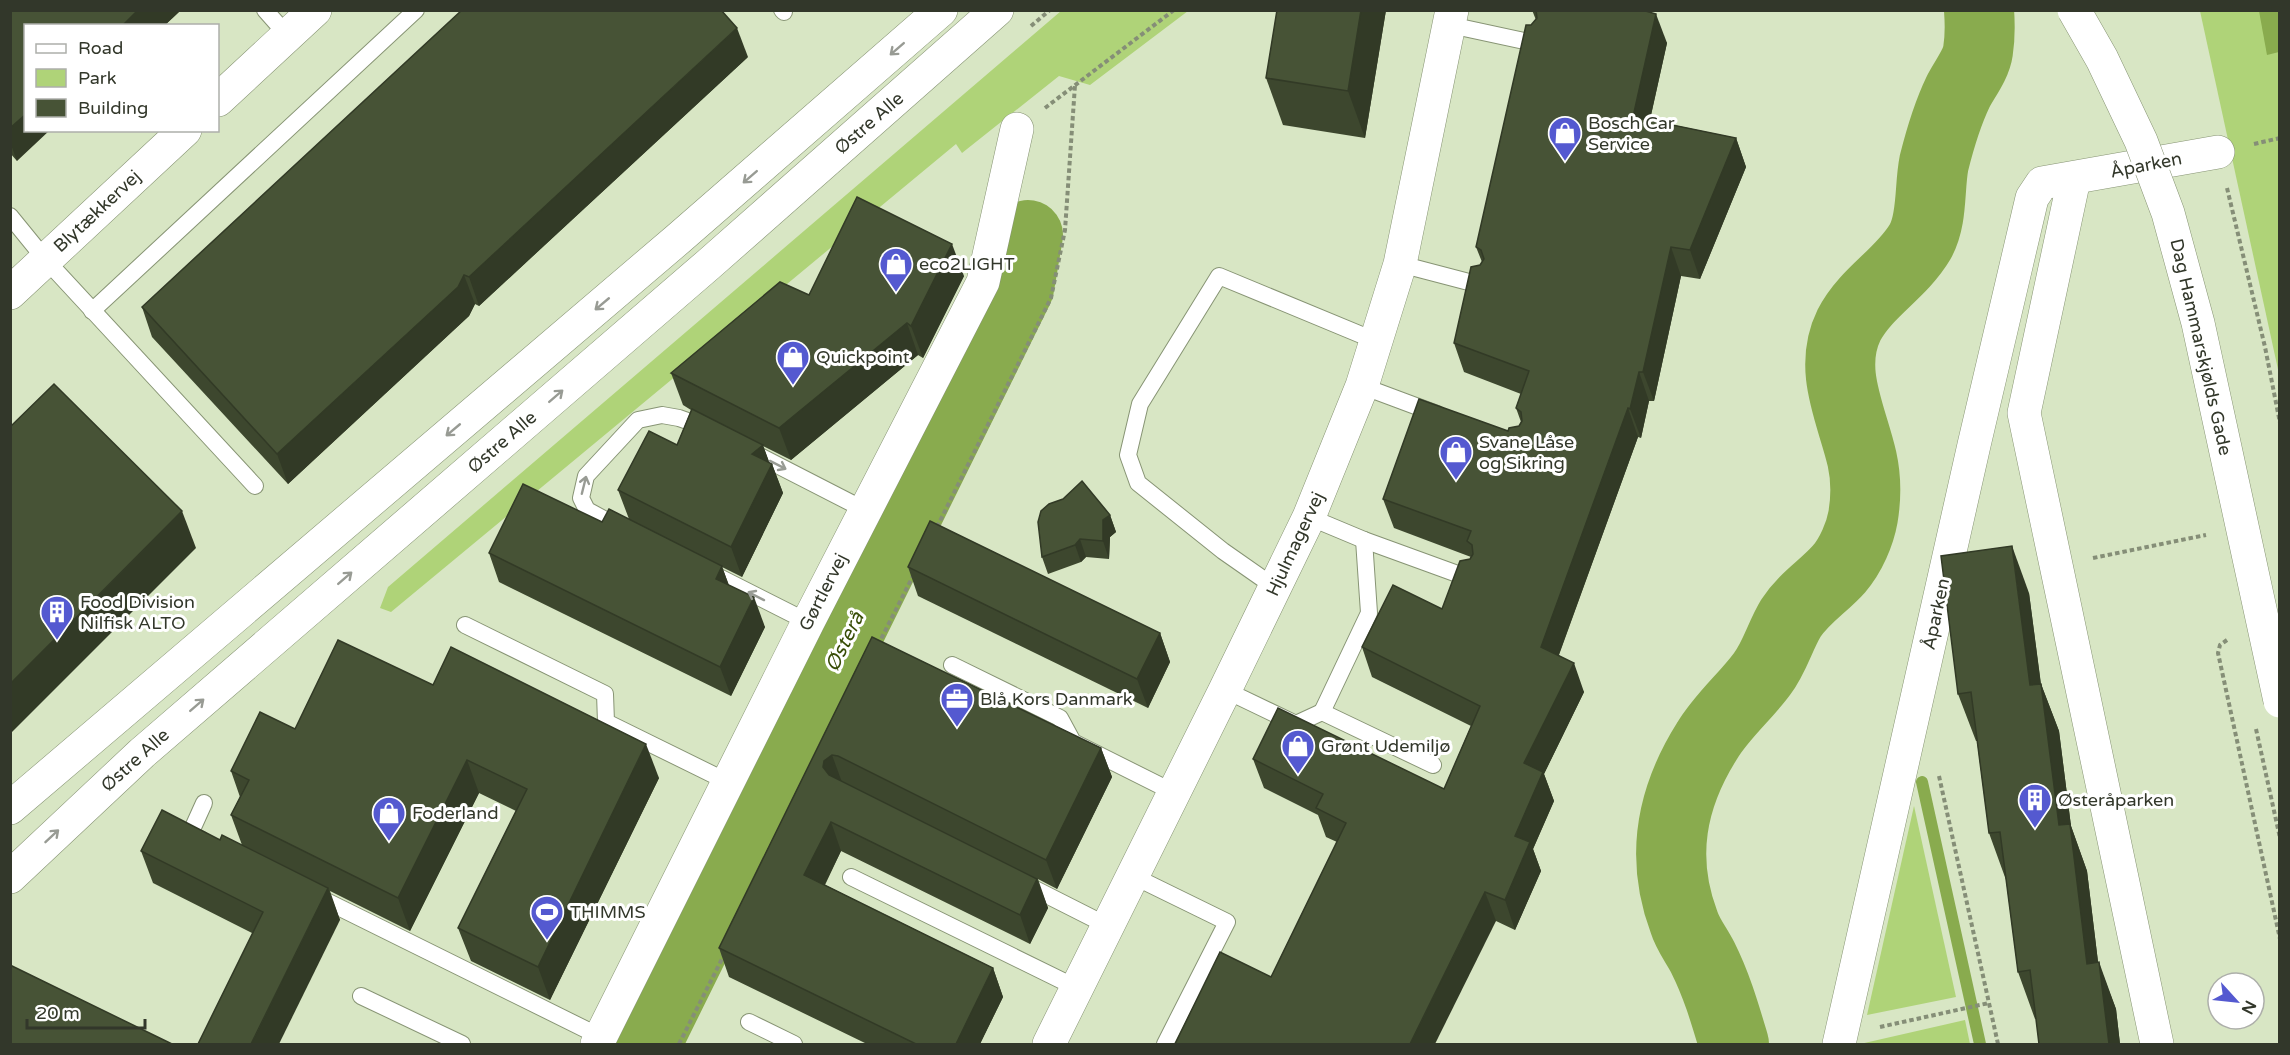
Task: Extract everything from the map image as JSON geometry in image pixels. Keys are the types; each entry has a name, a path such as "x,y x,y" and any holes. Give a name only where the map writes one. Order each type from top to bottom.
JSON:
{"street":[{"path":"219,99 315,10"},
{"name":"Østre Alle","path":"10,808 678,239 941,10"},
{"name":"Østre Alle","path":"10,877 142,753 709,264 997,10"},
{"name":"Dag Hammarskjølds Gade","path":"2074,10 2102,59 2141,141 2168,213 2198,323 2280,701"},
{"name":"Hjulmagervej","path":"1049,1044 1226,690 1309,517 1362,386 1400,264 1451,18"},
{"name":"Gørtlervej","path":"599,1041 808,622 983,282 1017,129"},
{"name":"Blytækkervej","path":"10,293 183,132"},
{"name":"Åparken","path":"1840,1040 1974,444 2032,198 2042,183 2218,152"},
{"path":"2074,179 2025,413 2157,1044"}],"lane":[{"path":"265,10 288,36"},
{"path":"92,311 416,10"},
{"path":"1451,18 1538,44"},
{"path":"10,216 92,311 255,486"},
{"path":"1400,264 1484,286"},
{"path":"1275,588 1222,551 1138,483 1128,455 1140,404 1219,276 1376,341"},
{"path":"1362,386 1448,418"},
{"path":"637,536 587,510 581,498 586,476 638,420 662,415 704,427 865,510"},
{"path":"1309,517 1364,540 1474,579"},
{"path":"1226,690 1296,724 1322,712 1369,613 1364,540"},
{"path":"690,563 808,622"},
{"path":"465,625 605,694 606,722 728,782"},
{"path":"952,665 1060,718 1073,742 1175,793"},
{"path":"1322,712 1433,765"},
{"path":"204,803 190,834 221,849"},
{"path":"1133,876 1227,922 1165,1044"},
{"path":"851,877 1077,988"},
{"path":"1011,878 1108,926"},
{"path":"295,886 599,1041"},
{"path":"361,996 462,1044"},
{"path":"749,1022 794,1044"}],"path":[{"path":"1017,129 1173,10"},
{"path":"936,529 1051,298 1065,230 1075,85"},
{"path":"2218,152 2265,346 2280,423"},
{"path":"2057,566 2212,533"},
{"path":"877,647 915,572"},
{"path":"2227,640 2220,645 2218,653 2280,939"},
{"path":"2255,722 2280,838"},
{"path":"1938,771 1987,1004 1998,1044"},
{"path":"679,1044 727,948"},
{"path":"1840,1040 1987,1004"}],"green space":[{"path":"1061,11 1188,11 1090,85 1059,76 962,153 956,144 391,612 380,608 388,587"},
{"path":"2200,11 2279,11 2279,374"},
{"path":"1914,806 1956,997 1867,1015"},
{"path":"1965,1020 1970,1044 1860,1044"}],"shaded area":[{"path":"2259,11 2279,11 2279,52 2267,55"}],"building":[{"path":"10,10 138,10 124,24 24,24 24,116 10,128"},
{"path":"462,10 721,10 737,28 469,277 464,275 458,287 277,454 142,307"},
{"path":"1277,10 1361,10 1348,91 1266,78"},
{"path":"1536,10 1642,10 1656,14 1633,117 1736,138 1690,250 1671,247 1643,372 1639,372 1630,409 1628,408 1541,647 1574,663 1524,763 1543,772 1515,836 1530,842 1505,900 1485,892 1410,1044 1175,1044 1220,952 1271,977 1346,823 1316,808 1323,794 1253,759 1278,708 1444,789 1480,706 1362,647 1393,585 1442,609 1460,561 1470,559 1473,554 1472,545 1467,541 1471,531 1383,499 1419,399 1508,431 1509,428 1519,426 1522,421 1521,412 1516,408 1529,371 1454,343 1471,267 1480,265 1484,259 1481,250 1476,247 1526,25 1531,25 1537,18"},
{"path":"857,197 952,244 911,326 907,323 779,428 671,373 780,282 809,295"},
{"name":"Food Division Nilfisk ALTO","path":"54,384 182,511 10,684 10,427"},
{"path":"692,409 763,445 752,454 772,464 731,547 618,490 649,431 677,445"},
{"path":"1082,481 1110,515 1103,520 1103,541 1080,539 1075,545 1042,557 1038,522 1041,511 1049,504 1063,499"},
{"path":"523,484 602,522 609,509 722,566 716,579 754,597 720,667 489,553"},
{"path":"930,521 1160,633 1137,679 908,567"},
{"name":"Østeråparken","path":"2012,546 2030,685 2041,684 2059,825 2070,824 2087,964 2099,962 2109,1044 2039,1044 2030,970 2018,972 2000,832 1989,833 1971,692 1958,694 1941,556"},
{"path":"872,637 1101,748 1046,860 838,756 832,755 824,761 823,767 829,775 1037,879 1020,915 831,822 804,875 993,968 956,1044 916,1044 719,948"},
{"path":"338,640 433,685 451,647 646,744 538,967 458,928 527,789 467,760 398,898 231,815 249,780 231,771 260,712 295,729"},
{"path":"162,810 220,840 222,835 328,888 251,1044 198,1044 263,912 141,851"},
{"path":"10,965 172,1044 10,1044"}],"waterway":[{"path":"1734,1044 1712,979 1686,927 1677,898 1672,875 1671,852 1678,806 1685,784 1707,741 1767,667 1796,611 1839,569 1851,551 1862,524 1865,481 1862,459 1843,392 1840,359 1843,342 1856,313 1903,264 1924,233 1929,213 1932,173 1941,136 1960,87 1977,56 1979,10"},
{"name":"Østerå","path":"646,1044 1019,288 1028,235"},
{"path":"1922,782 1980,1044"}],"place":[{"name":"Bosch Car Service","path":"1565,162"},
{"name":"eco2LIGHT","path":"896,293"},
{"name":"Quickpoint","path":"793,386"},
{"name":"Svane Låse og Sikring","path":"1456,481"},
{"name":"Food Division Nilfisk ALTO","path":"57,641"},
{"name":"Blå Kors Danmark","path":"957,728"},
{"name":"Grønt Udemiljø","path":"1298,775"},
{"name":"Østeråparken","path":"2035,829"},
{"name":"Foderland","path":"389,842"},
{"name":"THIMMS","path":"547,941"}]}
